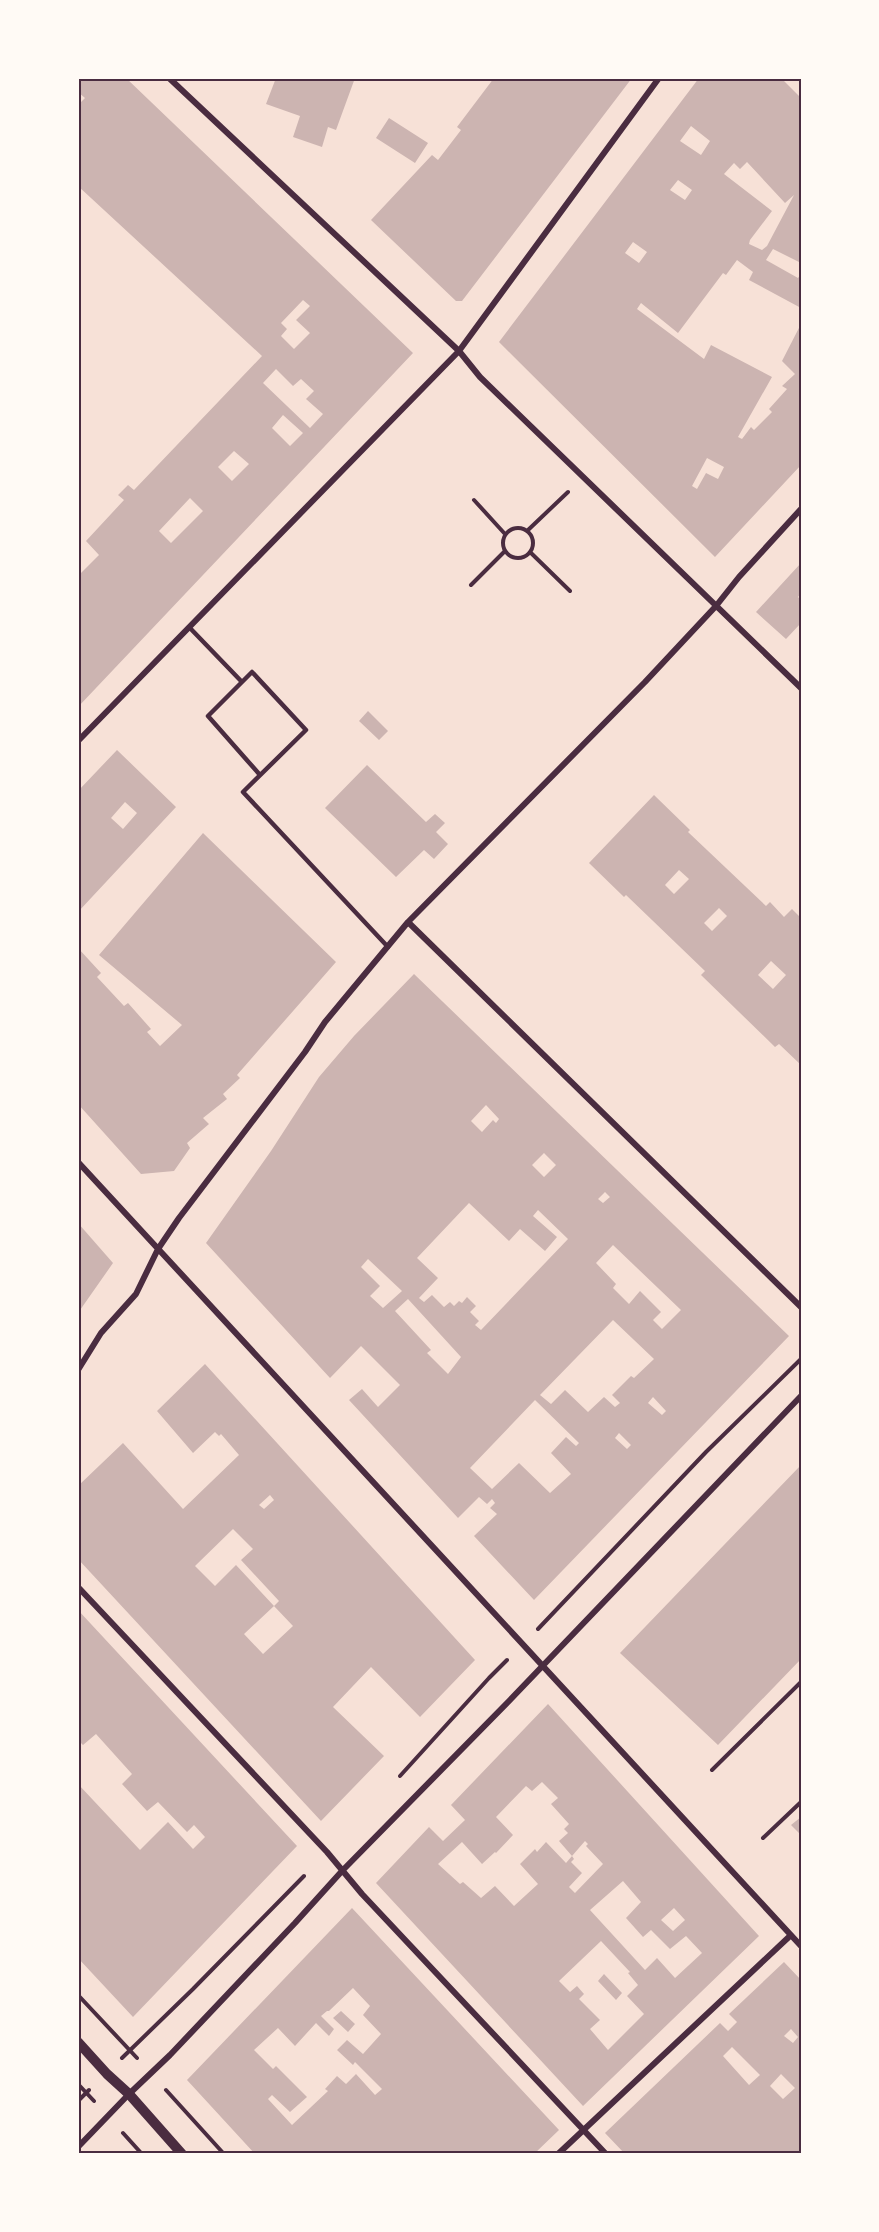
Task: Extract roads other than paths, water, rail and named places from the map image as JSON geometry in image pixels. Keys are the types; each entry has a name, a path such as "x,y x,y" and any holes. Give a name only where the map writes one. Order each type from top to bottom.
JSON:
{"street":[{"path":"169,78 459,351 480,377 801,688"},
{"path":"78,741 459,351 659,78"},
{"path":"78,1370 101,1333 136,1294 158,1249 325,1022 387,947 408,922 604,724 716,606 739,577 801,509"},
{"path":"408,922 801,1307"},
{"path":"78,1162 801,1946"},
{"path":"78,2147 153,2072 342,1871 542,1667 801,1396"},
{"path":"78,1587 606,2154"},
{"path":"558,2154 791,1935"},
{"path":"78,2042 106,2074 129,2094 182,2154"}],"lane":[{"path":"189,627 242,682"},
{"path":"260,775 208,716 252,672 306,730 243,792 387,947"}]}
